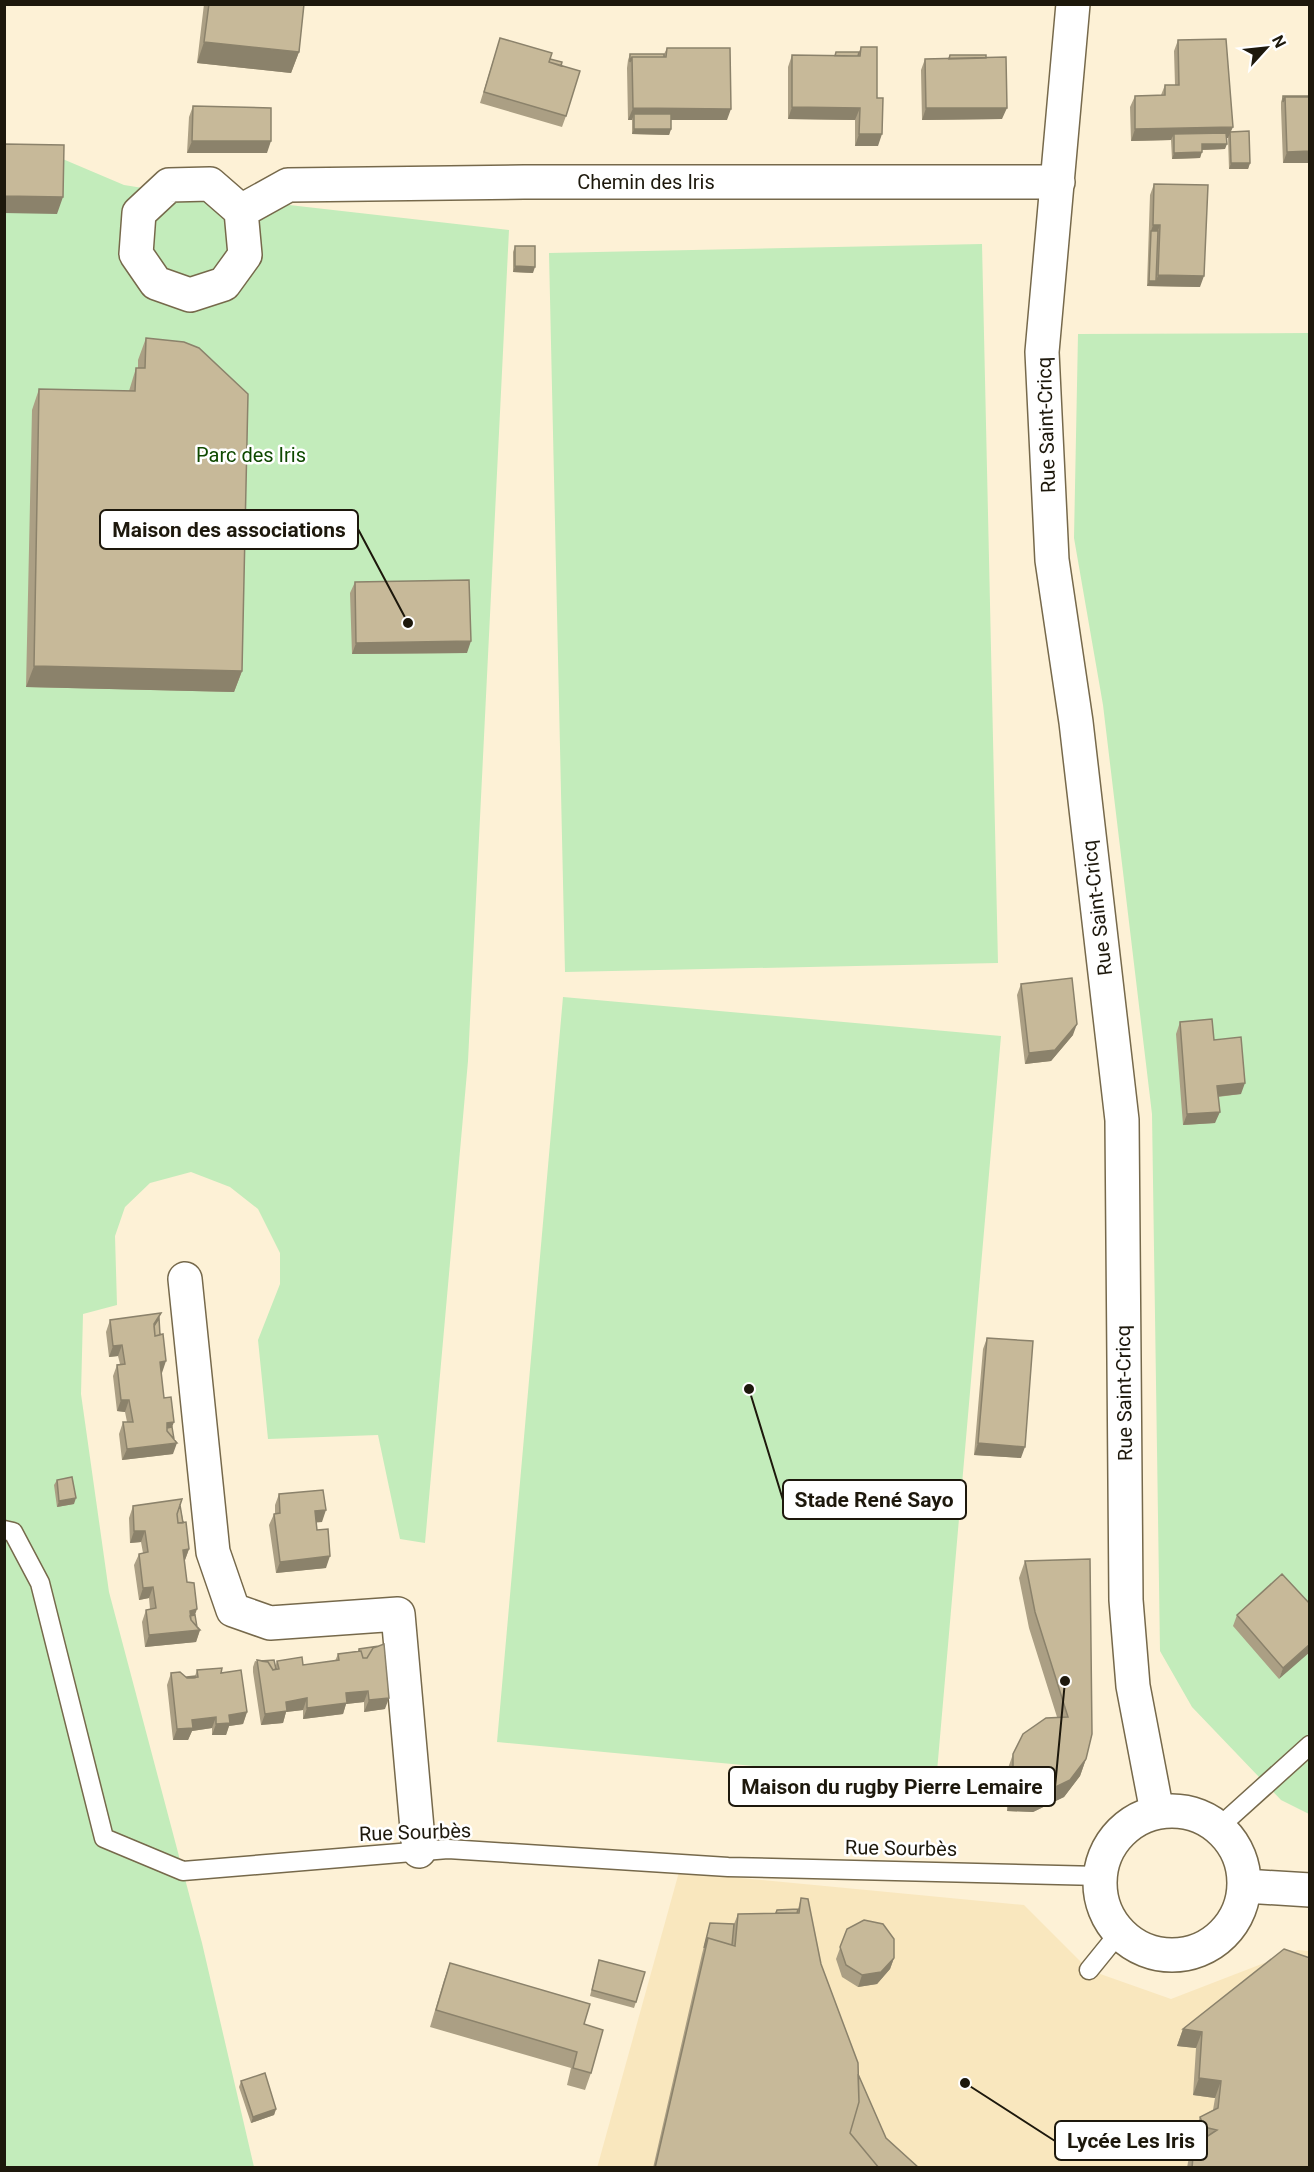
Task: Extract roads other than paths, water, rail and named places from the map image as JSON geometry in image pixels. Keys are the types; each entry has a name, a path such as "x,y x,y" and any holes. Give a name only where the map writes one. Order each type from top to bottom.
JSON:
{"street":[{"name":"Rue Saint-Cricq","path":"1073,4 1042,352 1052,560 1076,722 1122,1120 1126,1600 1133,1686 1157,1812"},
{"name":"Chemin des Iris","path":"241,211 288,185 524,182 1058,182"},
{"path":"185,1279 213,1552 232,1610 270,1623 398,1614 419,1851"},
{"path":"1179,1811 1219,1827 1233,1844 1242,1864 1245,1886 1240,1908 1229,1929 1212,1944 1194,1953 1174,1956 1153,1954 1134,1946 1119,1933 1107,1916 1100,1897 1100,1876 1105,1854 1118,1835 1136,1820 1157,1812 1179,1811"},
{"path":"1245,1886 1310,1890"}],"lane":[{"name":"Rue Sourbès","path":"4,1530 14,1532 40,1583 105,1838 183,1871 448,1849 728,1867 1100,1876"},
{"path":"1219,1827 1310,1745"},
{"path":"1089,1970 1119,1933"}],"place":[{"name":"Maison des associations","path":"408,623"},
{"name":"Stade René Sayo","path":"749,1389"},
{"name":"Maison du rugby Pierre Lemaire","path":"1065,1681"},
{"name":"Lycée Les Iris","path":"965,2083"}],"park label":[{"name":"Parc des Iris","path":"251,455"}]}
